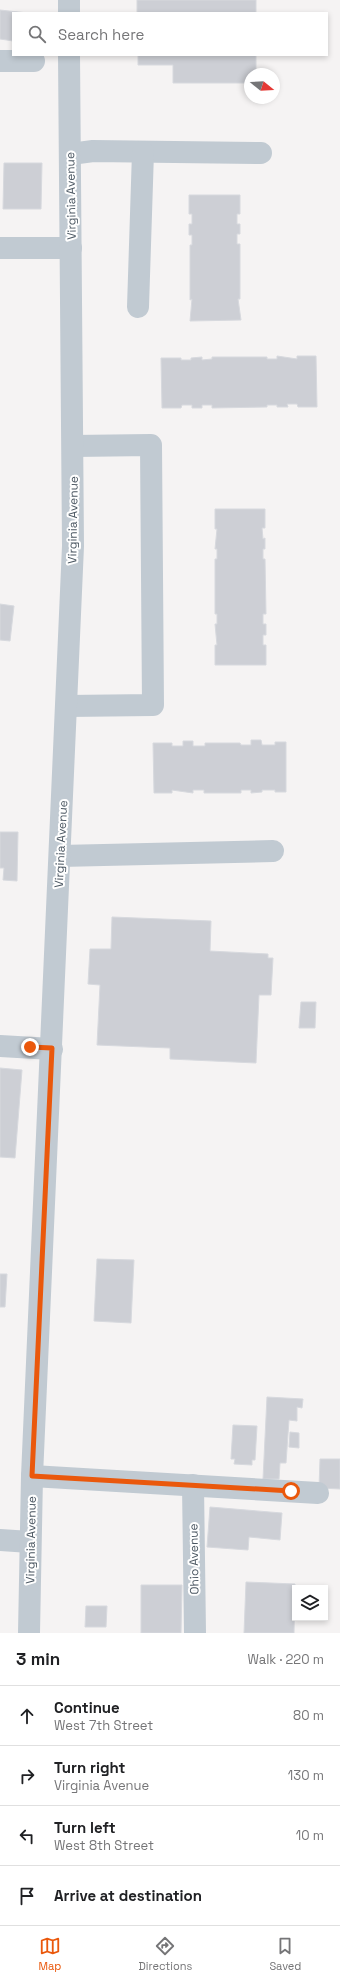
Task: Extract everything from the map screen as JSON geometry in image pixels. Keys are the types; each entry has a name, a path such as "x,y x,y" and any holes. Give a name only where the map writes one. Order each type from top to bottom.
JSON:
{"street":[{"path":"69,0 69,12"},
{"name":"Virginia Avenue","path":"29,1633 32,1476 73,546 69,56"},
{"path":"0,61 34,61"},
{"path":"71,154 93,151 261,153"},
{"path":"138,308 143,152"},
{"path":"0,248 71,248"},
{"path":"67,706 154,705 151,445 73,446"},
{"path":"60,856 273,851"},
{"path":"0,1046 52,1048"},
{"path":"32,1476 318,1493"},
{"name":"Ohio Avenue","path":"193,1485 195,1633"},
{"path":"0,1540 30,1542"}],"building":[{"path":"137,0 256,0 256,12 137,12"},
{"path":"0,10 19,12 12,12 12,41 0,39"},
{"path":"138,56 256,56 256,68 244,68 244,83 173,83 173,65 138,65"},
{"path":"4,163 42,163 41,209 3,209"},
{"path":"189,195 240,195 240,214 237,214 237,224 240,224 240,234 237,234 237,244 240,244 240,299 238,299 241,320 190,321 192,299 190,300 190,245 192,245 192,235 189,235 189,224 192,224 192,214 189,214"},
{"path":"277,356 297,359 297,356 316,356 317,407 298,407 297,404 287,404 288,407 267,405 267,407 212,408 212,405 202,405 202,408 192,408 192,405 182,405 181,408 162,408 161,358 181,358 181,360 191,360 191,358 202,357 202,360 212,359 212,357 267,357 267,359 277,359"},
{"path":"215,509 265,509 265,528 262,528 263,539 265,538 263,559 265,559 266,614 263,614 263,624 266,624 266,635 263,635 263,645 266,645 266,665 215,665 215,645 217,645 215,624 217,624 217,614 215,614 215,559 217,559 217,549 215,549 217,529 215,529"},
{"path":"0,604 14,606 10,641 0,640"},
{"path":"251,740 261,740 262,745 275,745 275,742 286,742 286,792 262,790 262,792 251,793 251,790 241,790 241,793 204,793 204,790 193,790 193,793 172,790 172,793 154,793 153,743 172,743 172,746 183,746 183,741 193,741 193,746 205,746 205,743 240,743 241,745 251,745"},
{"path":"0,832 18,832 17,881 3,880 4,868 0,868"},
{"path":"112,917 211,921 210,951 268,954 268,958 273,958 271,995 259,995 256,1063 170,1059 170,1048 97,1045 100,985 88,984 90,949 111,949"},
{"path":"301,1002 316,1002 315,1028 299,1028"},
{"path":"0,1068 22,1070 15,1158 0,1157"},
{"path":"97,1259 134,1260 131,1323 94,1321"},
{"path":"0,1274 7,1274 5,1307 0,1307"},
{"path":"267,1397 303,1399 302,1408 297,1407 297,1421 289,1420 286,1463 280,1463 279,1479 263,1479"},
{"path":"233,1425 257,1426 255,1460 252,1460 252,1465 234,1464 235,1459 231,1459"},
{"path":"290,1432 299,1433 299,1448 289,1447"},
{"path":"320,1459 340,1459 340,1489 319,1488"},
{"path":"210,1507 282,1513 280,1540 249,1537 248,1550 207,1547"},
{"path":"246,1582 295,1584 292,1585 292,1621 294,1621 294,1633 244,1633"},
{"path":"141,1585 182,1585 181,1633 141,1633"},
{"path":"86,1606 107,1606 106,1627 85,1627"}],"route":[{"path":"30,1047 52,1048 32,1476 291,1491"}]}
